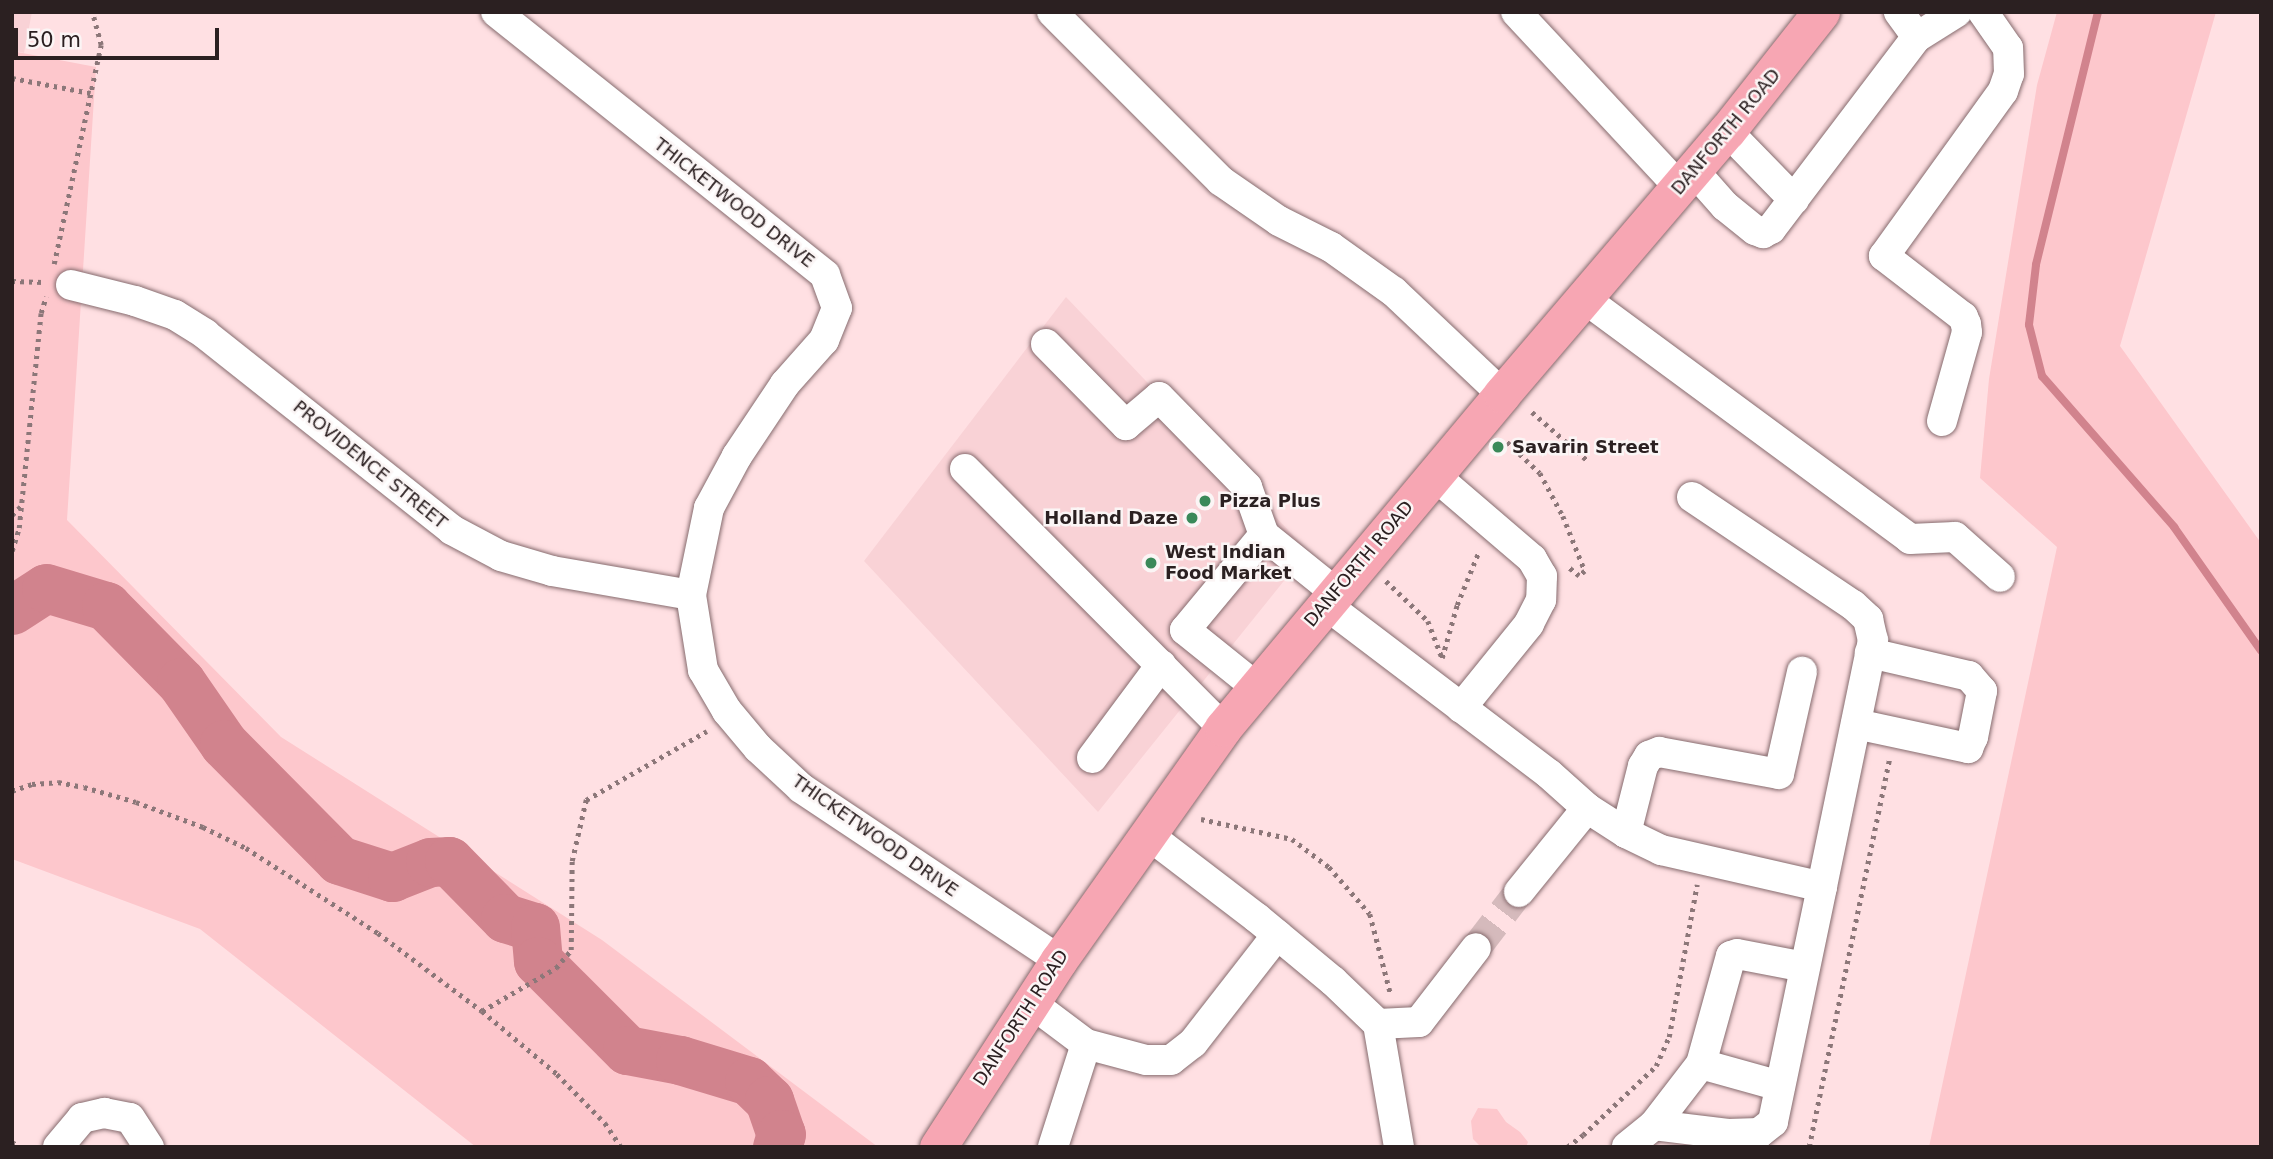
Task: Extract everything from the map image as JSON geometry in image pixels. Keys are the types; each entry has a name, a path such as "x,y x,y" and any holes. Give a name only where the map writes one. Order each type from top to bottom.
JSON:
{"main road":[{"name":"DANFORTH ROAD","path":"938,1147 1030,1002 1223,728 1434,475 1517,403 1585,299 1727,131 1821,12"}],"street":[{"name":"THICKETWOOD DRIVE","path":"496,12 825,275 837,308 824,340 785,384 709,508 691,595 703,670 732,716 758,748 802,788 1059,960"},
{"path":"1052,12 1221,181 1279,220 1331,247 1394,292 1517,403"},
{"path":"1899,12 1917,37"},
{"path":"1528,16 1687,179 1755,230 1763,233 1771,229 1794,200 1917,37 1957,12"},
{"path":"1942,421 1968,332 1966,324 1963,317 1884,257 2003,91 2009,75 2008,48 1983,12"},
{"path":"1727,131 1794,200"},
{"name":"PROVIDENCE STREET","path":"71,285 165,312 205,334 452,530 501,556 552,571 691,595"},
{"path":"1585,299 1910,539 1955,537 2000,577"},
{"path":"1046,344 1126,425 1158,397 1247,487 1264,535 1330,598 1461,708 1549,774 1587,808 1626,833 1661,850 1822,887"},
{"path":"965,469 1223,728"},
{"path":"1434,475 1532,559 1542,576 1541,600 1529,624 1461,708"},
{"path":"1654,1125 1728,1135 1759,1133 1773,1122 1873,640 1868,620 1853,605 1692,497"},
{"path":"1256,687 1185,630 1264,535"},
{"path":"1856,724 1968,748 1973,737 1982,691 1969,676 1870,653"},
{"path":"1092,758 1161,665"},
{"path":"1626,833 1643,766 1649,756 1659,752 1779,774 1802,672"},
{"path":"1519,892 1587,808"},
{"path":"1147,834 1388,1023 1419,1022 1476,948"},
{"path":"1030,1002 1086,1044 1146,1060 1171,1060 1193,1043 1277,935"},
{"path":"1627,1147 1654,1125 1701,1064 1731,956 1737,954 1805,967"},
{"path":"1388,1023 1399,1147"},
{"path":"1053,1147 1086,1044"},
{"path":"1701,1064 1780,1086"},
{"path":"58,1147 82,1118 104,1112 130,1118 149,1147"}],"path":[{"path":"12,78 91,93"},
{"path":"1517,403 1588,461"},
{"path":"1507,442 1540,473 1552,495 1585,571 1579,576"},
{"path":"12,515 21,505"},
{"path":"1442,658 1457,605 1492,525"},
{"path":"482,1011 556,968 571,950 572,861 586,800 732,716"},
{"path":"1809,1147 1895,734"},
{"path":"12,791 32,784 58,782 135,802 203,827 288,873 378,933 482,1011 557,1074 605,1123 621,1147"},
{"path":"1201,819 1292,839 1329,867 1370,914 1388,1023"},
{"path":"1567,1147 1656,1066 1669,1037 1697,884"},
{"path":"12,1142 20,1147"}],"shaded area":[{"path":"12,12 32,12 24,53 12,50"},
{"path":"2057,12 2216,12 2120,346 2261,543 2261,1147 1929,1147 2057,547 1980,478 1989,379 2037,85"},
{"path":"12,51 96,67 67,520 281,737 602,940 878,1147 476,1147 200,929 12,859"},
{"path":"1066,297 1308,551 1098,812 864,561"},
{"path":"1478,1108 1497,1109 1506,1122 1528,1142 1526,1147 1481,1147 1473,1139 1471,1121"}],"waterway":[{"path":"2098,12 2036,265 2029,325 2042,376 2174,527 2261,651"},
{"path":"12,610 46,588 106,606 181,682 224,744 339,860 392,877 430,862 449,861 505,918 535,927 538,961 627,1050 680,1060 749,1081 769,1100 781,1134 777,1147"}],"tunnel":[{"path":"1476,948 1519,892"}],"place":[{"name":"Savarin Street","path":"1498,447"},
{"name":"Pizza Plus","path":"1205,501"},
{"name":"Holland Daze","path":"1192,518"},
{"name":"West Indian Food Market","path":"1151,563"}]}
